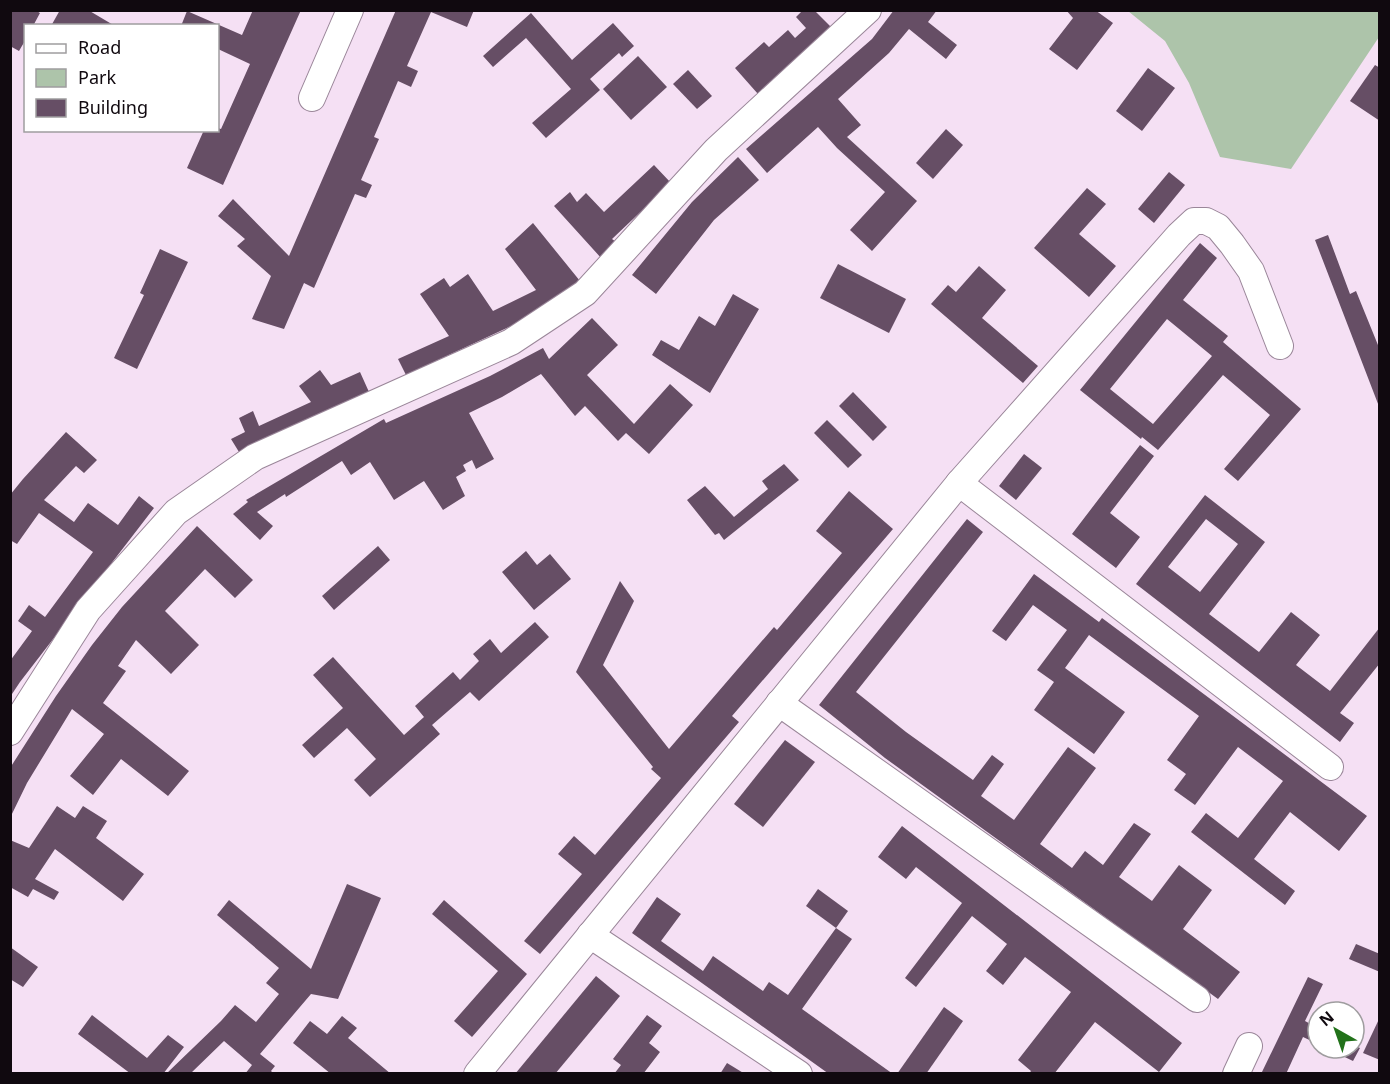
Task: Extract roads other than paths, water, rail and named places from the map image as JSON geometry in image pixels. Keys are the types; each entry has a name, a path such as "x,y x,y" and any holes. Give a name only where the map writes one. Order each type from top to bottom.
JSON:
{"street":[{"path":"312,98 350,10"},
{"path":"10,732 88,610 176,512 255,457 511,342 585,293 716,150 866,11"},
{"path":"477,1074 959,483 1179,235 1194,221 1206,221 1218,227 1251,271 1280,346"},
{"path":"959,483 1330,767"},
{"path":"779,703 1197,999"},
{"path":"590,935 799,1074"},
{"path":"1236,1074 1249,1046"}]}
